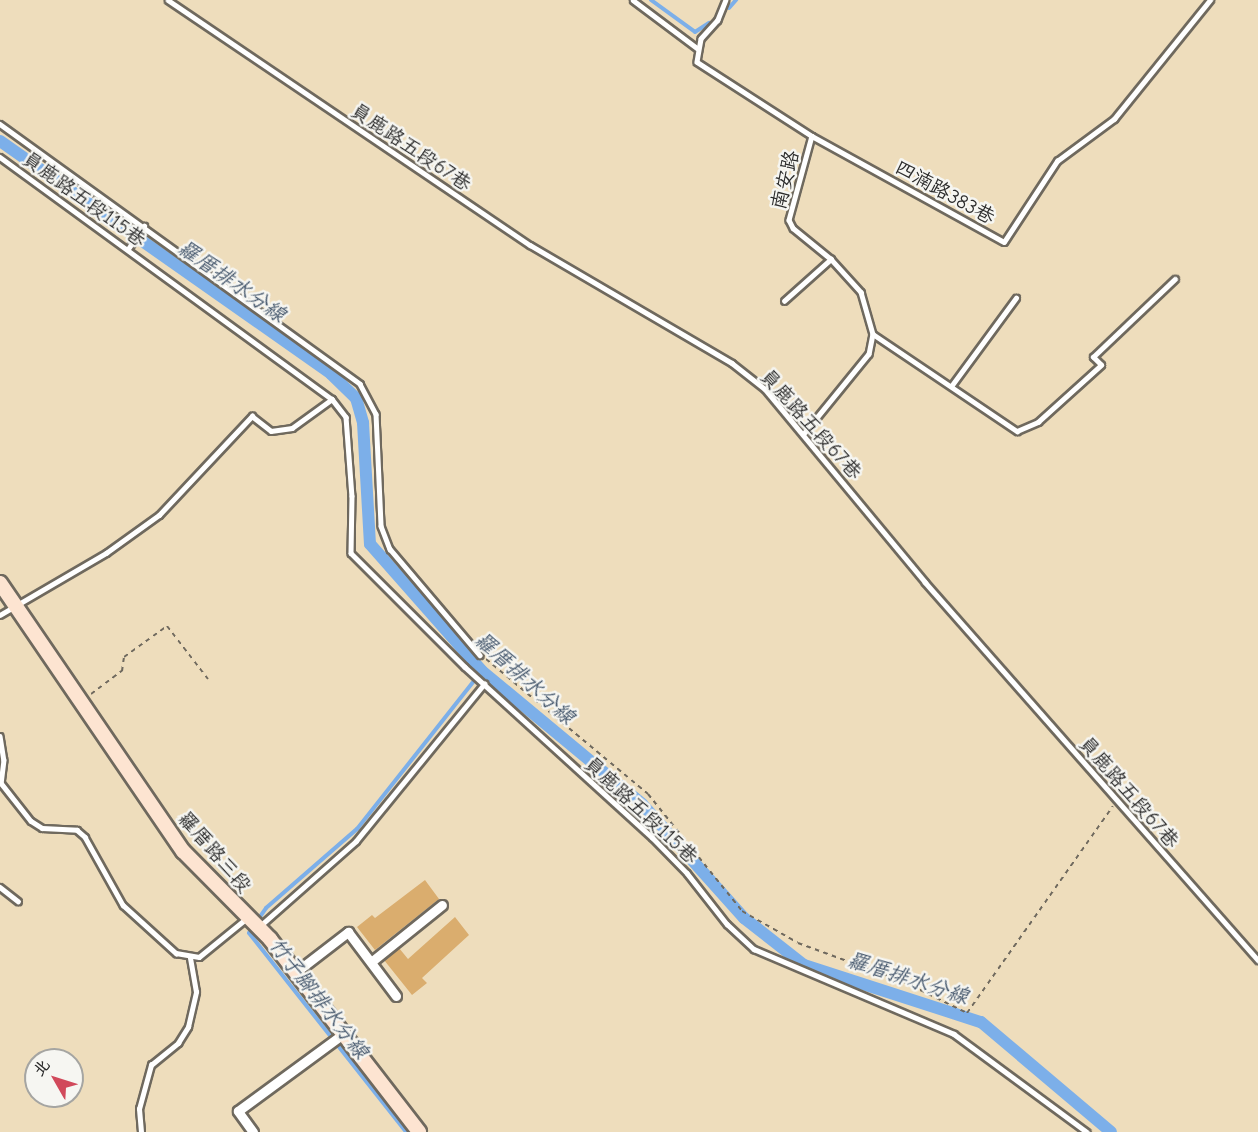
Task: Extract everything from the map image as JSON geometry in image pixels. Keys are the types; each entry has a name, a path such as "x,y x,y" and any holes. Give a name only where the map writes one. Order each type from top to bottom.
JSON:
{"street":[{"name":"羅厝路三段","path":"0,583 183,852 253,923 296,972 419,1132"},
{"path":"371,962 442,905"},
{"path":"296,972 348,932 396,996"},
{"path":"253,1132 238,1111 344,1034"}],"lane":[{"name":"員鹿路五段67巷","path":"168,0 530,245 732,363 765,389 925,582 1258,960"},
{"path":"633,0 697,48 718,20 726,0"},
{"name":"四湳路383巷","path":"812,136 1004,242 1057,160 1114,120 1210,0"},
{"name":"南安路","path":"697,48 697,62 812,136 789,220 793,228 831,259 861,292 873,334"},
{"name":"員鹿路五段115巷","path":"0,124 360,384 376,414 381,526 390,549 480,655"},
{"name":"員鹿路五段115巷","path":"0,157 332,399 346,417 352,496 351,553 484,684 652,837 687,873 727,924 754,948 954,1034 1087,1132"},
{"path":"128,249 144,226"},
{"path":"784,301 831,259"},
{"path":"804,434 869,354 873,334 952,385 1017,431 1038,422 1101,365 1093,357 1175,279"},
{"path":"952,385 1016,298"},
{"path":"0,615 106,553 159,515 252,416 271,431 292,428 332,399"},
{"path":"0,736 4,760 0,783 32,821 42,828 66,828 85,837 123,905 176,952 190,958 199,957 253,923 356,841 484,684"},
{"path":"0,887 18,901"},
{"path":"141,1132 139,1109 151,1065 178,1043 188,1027 196,992 190,958"}],"path":[{"path":"80,703 122,671 124,657 167,626 208,679"},
{"path":"480,655 648,794 742,911 798,943 904,982 967,1013 1116,801"}],"building":[{"path":"425,880 439,899 375,950 357,927 372,915 375,918"},
{"path":"455,917 469,935 422,978 427,983 412,995 384,960 399,948 408,959"}],"waterway":[{"path":"651,0 695,32 709,23"},
{"path":"729,8 736,0"},
{"name":"羅厝排水分線","path":"0,141 331,374 356,398 363,423 370,544 482,671 642,804 744,918 804,965 981,1022 1111,1132"},
{"name":"竹子腳排水分線","path":"257,921 266,908 357,829 482,671"},
{"name":"竹子腳排水分線","path":"253,927 249,933 406,1132"}]}
